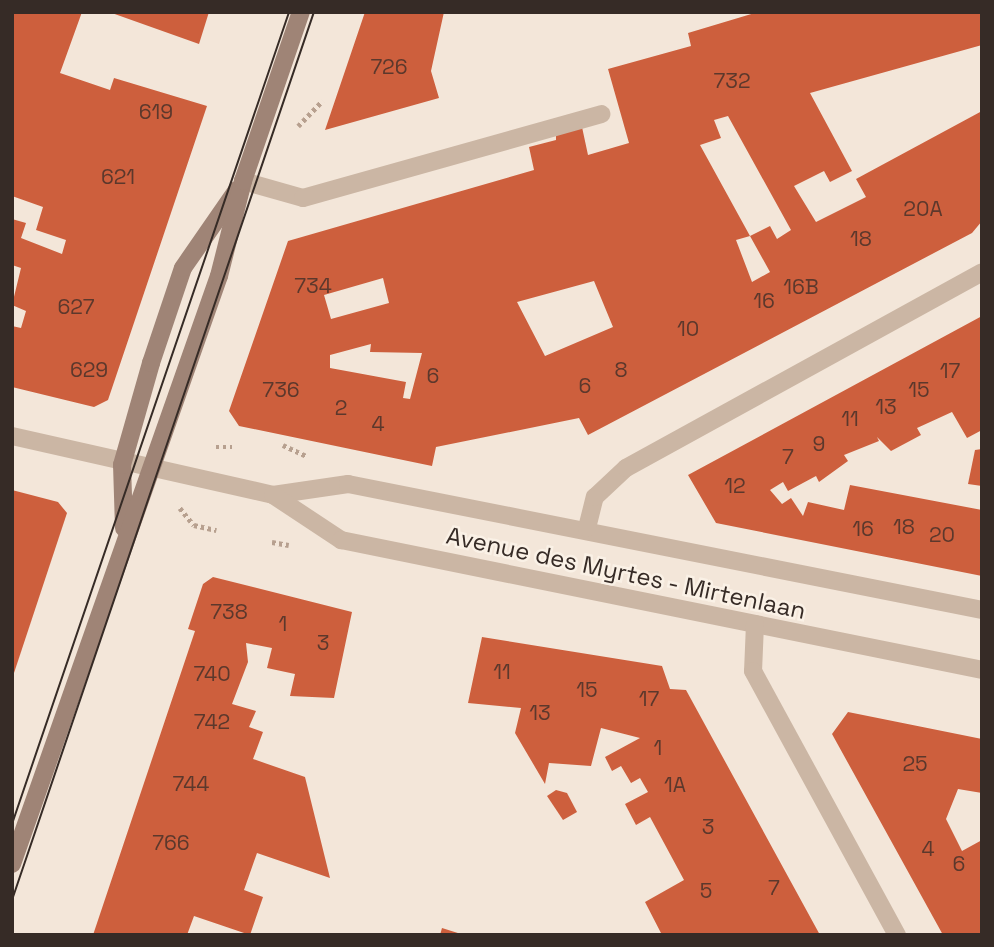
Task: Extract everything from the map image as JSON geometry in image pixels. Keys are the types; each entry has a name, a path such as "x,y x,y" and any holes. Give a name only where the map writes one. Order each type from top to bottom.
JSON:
{"main road":[{"path":"12,864 124,535 153,472 219,276 243,181 301,12"},
{"path":"124,535 122,465 183,268 243,181"}],"street":[{"path":"243,181 303,198 601,114"},
{"path":"587,528 596,497 626,468 982,272"},
{"name":"Avenue des Myrtes - Mirtenlaan","path":"12,436 122,465 272,495 348,484 587,528 982,610"},
{"name":"Avenue des Myrtes - Mirtenlaan","path":"272,495 341,540 982,670"},
{"path":"755,624 753,671 897,935"}],"building":[{"path":"12,12 82,12 60,73 110,90 114,78 207,106 108,400 94,407 12,387 12,326 21,328 26,311 12,305 21,268 12,265 12,219 26,223 21,238 62,254 66,240 36,230 43,207 12,196"},
{"path":"109,12 209,12 199,44"},
{"path":"365,12 444,12 431,71 439,98 325,130"},
{"path":"758,12 982,12 982,45 810,93 852,171 830,182 824,171 794,186 816,222 866,197 856,179 982,111 982,221 972,233 588,435 579,418 436,447 432,466 239,426 229,411 288,241 534,170 529,147 556,140 556,134 582,127 588,155 629,143 608,69 691,46 688,33","holes":["728,116 791,230 777,239 770,226 750,236 700,145 721,138 714,120","750,236 770,272 752,282 736,240","383,278 389,303 331,319 324,295","594,281 613,327 545,356 517,302","371,344 370,352 422,353 410,399 403,398 406,382 330,368 330,355"]},
{"path":"982,316 982,430 967,438 952,412 917,428 921,435 891,451 877,437 879,441 844,455 848,461 819,482 816,476 788,491 783,482 770,490 782,504 791,498 803,516 808,502 844,510 850,485 982,510 982,576 716,523 688,475"},
{"path":"982,449 982,486 968,484 975,450"},
{"path":"12,490 58,502 67,513 13,676"},
{"path":"213,577 352,612 334,698 290,696 295,674 267,668 272,648 246,643 248,662 232,704 256,711 249,727 263,732 253,759 305,777 330,878 257,853 244,890 263,897 250,935 194,916 187,935 93,935 195,631 188,629 203,584"},
{"path":"482,637 662,666 670,689 686,690 820,935 662,935 645,902 684,880 650,817 636,825 625,804 648,792 640,778 631,783 621,766 612,771 605,757 640,738 601,728 591,766 549,763 545,784 515,733 521,708 468,703"},
{"path":"848,712 982,739 982,793 958,789 946,819 962,851 982,840 982,935 943,935 832,734"},
{"path":"556,790 567,793 577,812 563,820 547,796"},
{"path":"442,928 461,934 461,935 440,935"}],"tram line":[{"path":"12,824 289,12"},
{"path":"12,900 314,12"}]}
